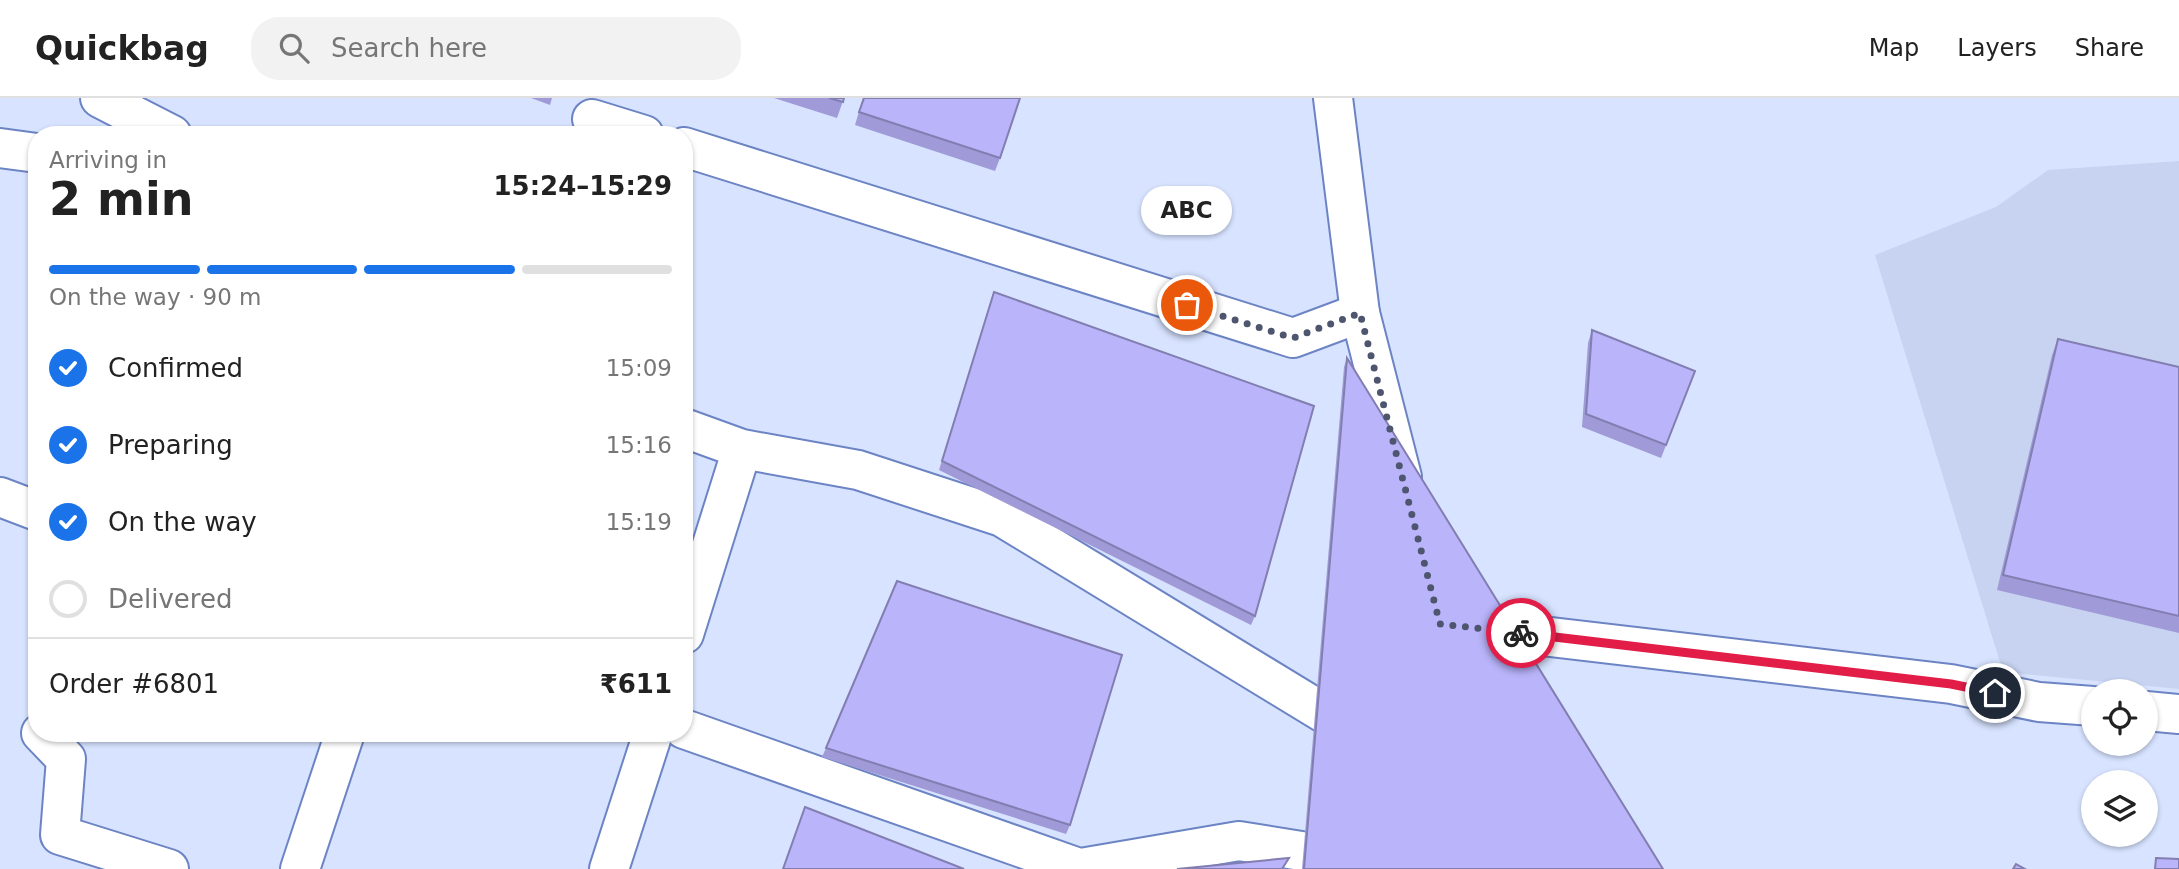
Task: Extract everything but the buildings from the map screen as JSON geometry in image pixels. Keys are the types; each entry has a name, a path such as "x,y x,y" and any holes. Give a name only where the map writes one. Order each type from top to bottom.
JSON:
{"street":[{"path":"100,98 150,126"},
{"path":"1333,98 1360,313 1412,516"},
{"path":"592,117 618,126"},
{"path":"0,148 28,152"},
{"path":"693,150 1293,338 1360,313"},
{"path":"693,431 742,449 858,470 1002,517 1376,745"},
{"path":"693,605 742,449"},
{"path":"0,497 28,508"},
{"path":"1436,623 1951,684 2039,702 2081,705"},
{"path":"2158,712 2179,714"},
{"path":"693,732 1076,868 1239,841 1316,861 1339,817"},
{"path":"50,742 66,759 60,835 169,869"},
{"path":"300,869 342,742"},
{"path":"609,869 650,742"}],"shaded area":[{"path":"2179,161 2179,689 2158,687 2158,679 2081,680 2003,672 1875,255 1996,207 2048,170"}],"way so far":[{"path":"1187,305 1293,338 1360,313 1440,624 1521,633"}],"place":[{"name":"ABC","path":"1187,305"}],"route":[{"path":"1521,633 1951,684 1995,693"}]}
